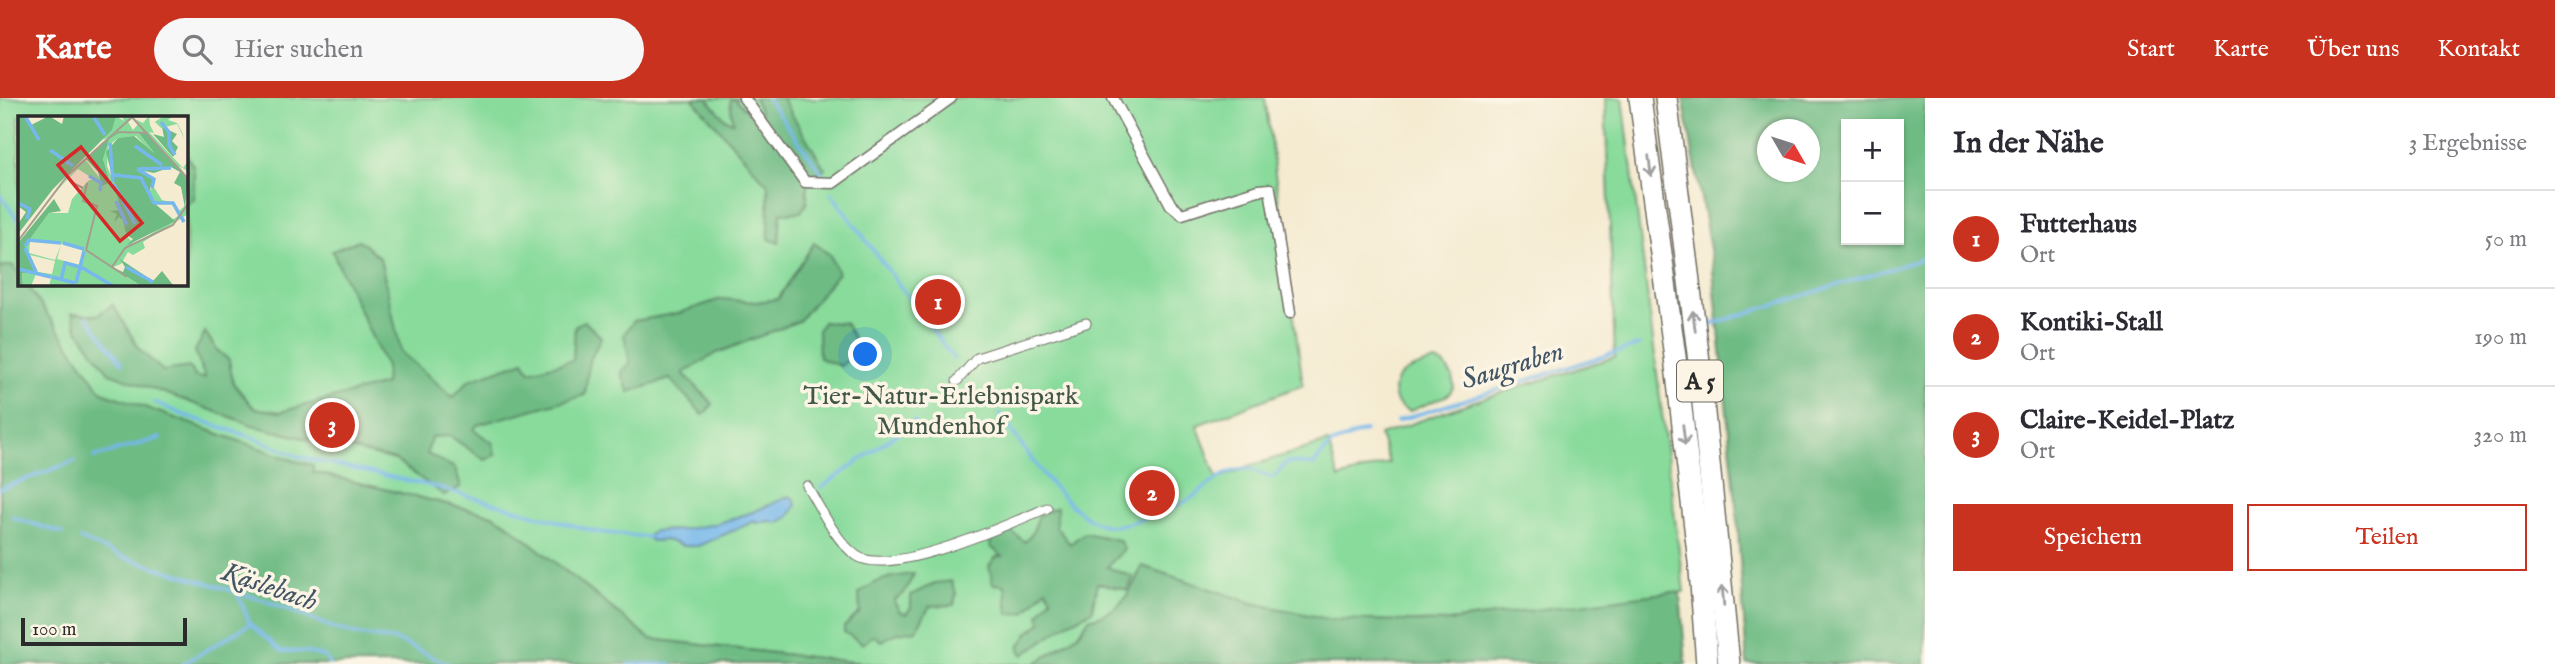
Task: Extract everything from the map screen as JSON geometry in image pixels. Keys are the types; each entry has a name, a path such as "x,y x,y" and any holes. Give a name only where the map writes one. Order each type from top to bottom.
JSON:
{"highway":[{"name":"A 5","path":"1640,98 1678,384 1700,570 1707,664"},
{"name":"A 5","path":"1666,98 1698,353 1729,664"}],"street":[{"path":"744,98 805,182 820,184 833,183 951,98"},
{"path":"1113,98 1171,205 1182,214 1258,190 1270,189 1290,313"},
{"path":"957,381 977,358 1086,323"},
{"path":"807,486 849,549 858,557 870,561 899,560 966,541 1047,508"}],"green space":[{"name":"Tier-Natur-Erlebnispark Mundenhof","path":"0,98 1265,98 1303,385 1197,425 1217,478 1328,442 1339,478 1389,463 1380,435 1472,402 1615,357 1605,98 1623,98 1684,592 1441,622 1327,619 1252,603 1142,566 1133,585 1117,607 1089,619 1079,634 1035,664 871,664 650,639 506,523 492,515 313,472 312,465 102,392 27,285 187,285 187,116 18,116 18,273 12,265 0,267"},
{"path":"692,98 707,98 725,119 733,122 730,101 734,98 753,117 761,113 754,98 782,98 825,169 807,177 807,202 801,212 781,213 779,243 769,239 768,185"},
{"path":"1683,98 1925,98 1925,664 1747,664 1737,515 1712,260"},
{"path":"187,156 194,168 194,200 187,204"},
{"path":"359,240 380,258 401,352 453,397 469,380 524,361 530,371 573,360 575,326 584,321 601,337 589,362 585,395 477,425 474,430 493,443 495,455 485,460 450,436 431,437 427,454 455,468 461,487 444,495 395,460 258,427 109,373 77,329 72,313 97,315 113,305 140,350 163,371 189,367 196,377 205,378 195,351 205,332 217,350 229,360 233,383 254,408 280,412 385,384 386,367 332,251"},
{"path":"814,243 830,255 838,273 799,321 717,353 683,373 713,404 703,415 670,379 629,392 621,372 630,363 624,334 634,321 679,313 721,299 756,302 778,299"},
{"path":"12,265 18,273 18,285 27,285 102,392 295,461 313,465 313,472 492,515 506,523 650,639 871,664 0,664 0,267"},
{"path":"823,322 845,323 853,337 856,354 840,366 819,358 818,330"},
{"path":"1435,361 1444,364 1452,376 1454,387 1448,395 1410,411 1402,408 1395,397 1396,381 1413,368"},
{"path":"1057,507 1056,527 1070,544 1084,533 1119,540 1124,549 1107,567 1133,577 1128,590 1097,583 1092,611 1068,623 1023,655 1019,647 1028,633 1041,623 1039,614 1051,598 1046,589 1024,613 1008,614 1005,585 993,584 989,566 996,557 1002,556 990,546 992,534 1008,529 1025,542 1032,534 1039,515"},
{"path":"1142,566 1252,603 1327,619 1441,622 1680,593 1686,664 1035,664 1079,634 1089,619 1117,607 1129,593"},
{"path":"914,574 904,593 894,601 899,611 906,614 911,608 911,595 935,583 951,581 956,593 954,605 930,606 916,630 897,633 881,641 873,635 863,644 844,632 844,627 860,612 859,594 885,579"}],"water":[{"path":"789,496 794,499 796,506 787,518 777,523 755,521 698,546 683,546 666,540 652,541 647,537 654,531 715,524 753,512"}],"waterway":[{"path":"767,98 822,173"},
{"path":"831,193 954,359"},
{"path":"0,195 18,220"},
{"name":"Saugraben","path":"1712,324 1925,258"},
{"path":"87,317 122,363"},
{"name":"Saugraben","path":"1397,421 1639,345"},
{"path":"155,402 300,457 432,486 597,532 648,537"},
{"path":"1000,414 1034,463 1064,498 1096,522 1111,526 1137,521 1183,503 1218,478 1234,471 1247,469 1274,477 1287,462 1313,465 1331,444 1365,431"},
{"path":"821,488 915,421"},
{"path":"94,457 160,438"},
{"path":"0,489 75,461"},
{"name":"Käslebach","path":"12,517 62,533"},
{"name":"Käslebach","path":"80,539 123,557 266,601 337,629 396,640 448,664"},
{"path":"237,592 250,624 281,651 306,652 325,657 329,664"},
{"path":"183,664 250,624"},
{"name":"Käslebach","path":"628,664 671,664"}],"place":[{"name":"Futterhaus","path":"938,302"},
{"name":"Claire-Keidel-Platz","path":"332,425"},
{"name":"Kontiki-Stall","path":"1152,493"}]}
